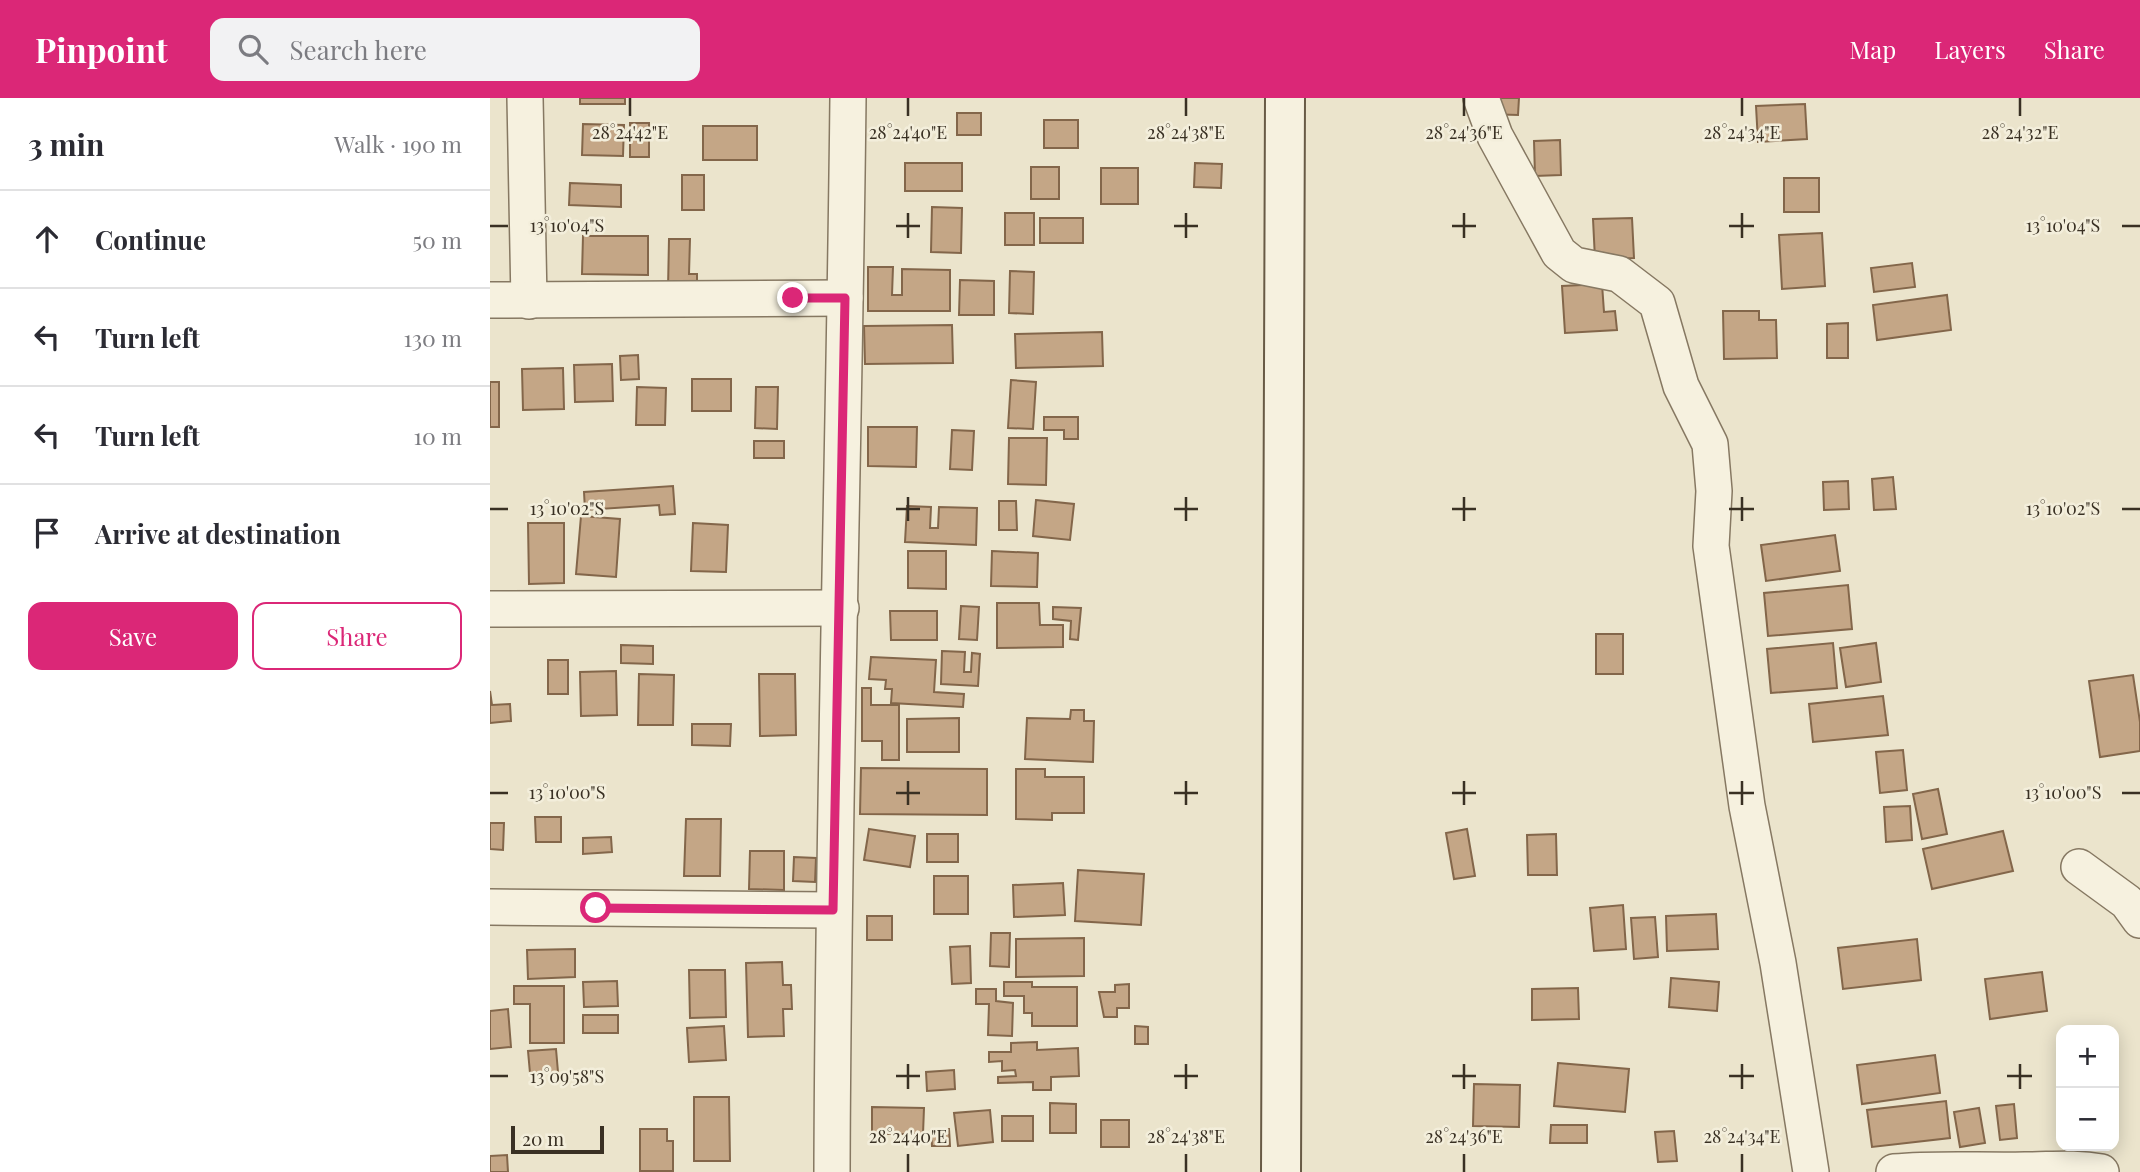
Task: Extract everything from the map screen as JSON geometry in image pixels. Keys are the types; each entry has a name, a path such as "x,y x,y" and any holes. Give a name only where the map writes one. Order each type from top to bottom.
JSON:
{"main road":[{"path":"1281,1172 1285,98"}],"street":[{"path":"525,98 529,301"},
{"path":"832,1172 833,910 841,608 848,98"},
{"path":"1481,98 1495,136 1559,253 1574,265 1619,274 1657,303 1681,386 1710,444 1714,492 1713,560 1747,806 1778,963 1811,1172"},
{"path":"490,300 845,298"},
{"path":"490,609 841,608"},
{"path":"2079,867 2127,902 2140,920"},
{"path":"490,907 833,910"},
{"path":"1894,1172 1941,1168 2026,1170 2066,1167 2101,1172"}],"building":[{"path":"580,98 625,98 625,104 580,104"},
{"path":"1486,98 1519,98 1518,115 1485,114"},
{"path":"1805,104 1807,139 1758,142 1756,106"},
{"path":"957,113 981,113 981,135 957,135"},
{"path":"1044,120 1078,120 1078,148 1044,148"},
{"path":"630,123 649,123 649,157 630,157"},
{"path":"583,124 624,125 623,156 582,155"},
{"path":"703,126 757,126 757,160 703,160"},
{"path":"1560,140 1561,175 1535,176 1534,141"},
{"path":"905,163 962,163 962,191 905,191"},
{"path":"1195,163 1222,164 1221,188 1194,187"},
{"path":"1031,167 1059,167 1059,199 1031,199"},
{"path":"1101,168 1138,168 1138,204 1101,204"},
{"path":"682,175 704,175 704,210 682,210"},
{"path":"1784,178 1819,178 1819,212 1784,212"},
{"path":"570,183 621,185 621,207 569,205"},
{"path":"932,207 962,208 961,253 931,252"},
{"path":"1005,213 1034,213 1034,245 1005,245"},
{"path":"1040,218 1083,218 1083,243 1040,243"},
{"path":"1632,218 1634,258 1595,259 1593,219"},
{"path":"1822,233 1825,286 1782,289 1779,235"},
{"path":"583,236 648,236 648,275 582,274"},
{"path":"669,239 690,239 689,274 697,274 697,289 668,289"},
{"path":"1912,263 1915,287 1874,292 1871,268"},
{"path":"868,267 893,267 892,295 902,295 902,269 950,270 950,311 868,311"},
{"path":"1010,271 1034,272 1033,314 1009,313"},
{"path":"960,280 994,281 994,315 959,315"},
{"path":"1602,284 1604,312 1615,311 1617,330 1565,333 1562,286"},
{"path":"1947,295 1951,330 1877,340 1873,305"},
{"path":"1723,311 1759,311 1759,320 1776,320 1777,358 1724,359"},
{"path":"1848,323 1848,358 1827,358 1827,324"},
{"path":"952,325 953,363 865,364 864,326"},
{"path":"1102,332 1103,366 1016,368 1015,334"},
{"path":"638,355 639,379 621,380 620,356"},
{"path":"612,364 613,401 575,402 574,365"},
{"path":"563,368 564,409 523,410 522,369"},
{"path":"692,379 731,379 731,411 692,411"},
{"path":"1011,380 1036,382 1033,429 1008,428"},
{"path":"490,382 499,382 499,427 490,427"},
{"path":"637,387 666,388 665,425 636,425"},
{"path":"756,387 778,387 777,429 755,428"},
{"path":"1044,417 1078,417 1078,439 1064,439 1064,430 1044,430"},
{"path":"868,427 917,427 916,467 868,466"},
{"path":"952,430 974,431 972,470 950,469"},
{"path":"1009,438 1047,438 1046,485 1008,484"},
{"path":"754,441 784,441 784,458 754,458"},
{"path":"1893,477 1896,509 1874,510 1872,479"},
{"path":"1848,481 1849,509 1824,510 1823,482"},
{"path":"673,486 675,514 660,515 659,505 585,510 584,492"},
{"path":"1036,500 1074,504 1070,540 1033,536"},
{"path":"999,501 1016,501 1017,530 999,530"},
{"path":"907,506 931,507 930,528 938,528 939,507 977,508 976,545 905,542"},
{"path":"581,516 620,519 616,577 576,574"},
{"path":"528,523 564,523 564,583 529,584"},
{"path":"693,523 728,525 726,572 691,571"},
{"path":"1835,535 1840,571 1766,581 1761,545"},
{"path":"908,551 946,551 946,589 908,588"},
{"path":"992,551 1038,553 1037,587 991,586"},
{"path":"1848,585 1852,629 1768,636 1764,593"},
{"path":"997,603 1039,603 1040,625 1063,625 1063,647 997,648"},
{"path":"961,606 979,607 977,640 959,639"},
{"path":"1053,607 1081,608 1078,640 1070,639 1071,621 1053,619"},
{"path":"890,611 937,611 937,640 891,640"},
{"path":"1596,634 1623,634 1623,674 1596,674"},
{"path":"1833,643 1837,688 1771,693 1767,649"},
{"path":"1876,643 1881,682 1846,687 1840,648"},
{"path":"621,645 653,646 653,664 621,663"},
{"path":"942,651 965,652 964,672 971,672 972,653 980,654 978,686 941,684"},
{"path":"871,657 936,660 934,692 964,694 963,707 891,703 892,689 885,689 886,680 869,679"},
{"path":"548,660 568,660 568,694 548,694"},
{"path":"616,671 617,715 581,716 580,672"},
{"path":"639,674 674,675 673,725 638,725"},
{"path":"759,674 795,674 796,735 760,736"},
{"path":"2133,675 2140,722 2140,751 2100,757 2089,681"},
{"path":"862,688 871,688 871,705 899,705 899,760 882,760 882,741 862,741"},
{"path":"490,691 492,705 510,704 511,721 490,723"},
{"path":"1883,696 1888,735 1813,742 1809,704"},
{"path":"1071,710 1084,710 1084,721 1094,721 1093,762 1025,759 1027,718 1070,719"},
{"path":"959,718 959,752 907,752 907,719"},
{"path":"692,724 731,724 730,746 692,745"},
{"path":"1903,750 1907,790 1880,793 1876,752"},
{"path":"861,768 987,769 987,815 860,814"},
{"path":"1016,769 1045,769 1045,777 1084,777 1084,813 1052,813 1052,820 1016,819"},
{"path":"1938,789 1947,834 1922,839 1913,794"},
{"path":"1910,806 1912,840 1886,842 1884,807"},
{"path":"535,817 561,817 561,842 536,842"},
{"path":"686,819 721,819 720,876 684,876"},
{"path":"490,823 504,823 503,850 490,849"},
{"path":"869,829 915,836 910,867 864,860"},
{"path":"1467,829 1475,876 1454,879 1446,833"},
{"path":"2003,831 2013,871 1932,889 1923,849"},
{"path":"927,834 958,834 958,862 927,862"},
{"path":"1556,834 1557,875 1528,875 1527,835"},
{"path":"611,837 612,852 583,854 583,838"},
{"path":"750,851 784,851 784,890 749,889"},
{"path":"794,857 816,858 815,882 793,881"},
{"path":"1078,870 1144,874 1141,925 1075,921"},
{"path":"934,876 968,876 968,914 934,914"},
{"path":"1063,883 1065,915 1014,917 1013,885"},
{"path":"1623,905 1626,949 1594,951 1590,908"},
{"path":"1716,914 1718,949 1667,951 1666,916"},
{"path":"867,916 892,916 892,940 867,940"},
{"path":"1655,917 1658,957 1634,959 1631,918"},
{"path":"991,933 1010,933 1009,967 990,966"},
{"path":"1084,938 1084,976 1016,977 1016,939"},
{"path":"1917,939 1921,980 1843,989 1838,948"},
{"path":"970,946 971,983 952,984 950,947"},
{"path":"575,949 575,977 528,979 527,950"},
{"path":"782,962 783,985 791,985 792,1009 783,1009 784,1036 748,1037 746,963"},
{"path":"689,970 725,970 726,1017 690,1018"},
{"path":"2042,972 2047,1011 1990,1019 1985,979"},
{"path":"1671,978 1719,982 1717,1011 1669,1007"},
{"path":"617,981 618,1006 584,1007 583,982"},
{"path":"1004,982 1032,982 1032,987 1077,987 1077,1026 1032,1026 1032,1013 1024,1013 1024,996 1004,996"},
{"path":"1129,984 1129,1008 1117,1008 1117,1017 1104,1017 1099,992 1115,992 1115,985"},
{"path":"514,986 564,986 564,1043 530,1043 530,1004 514,1004"},
{"path":"1578,988 1579,1019 1532,1020 1532,989"},
{"path":"976,989 996,989 996,1001 1013,1003 1012,1036 988,1035 989,1004 976,1004"},
{"path":"508,1009 511,1047 490,1049 490,1011"},
{"path":"583,1015 618,1015 618,1033 583,1033"},
{"path":"724,1026 726,1060 689,1062 687,1028"},
{"path":"1135,1026 1148,1027 1148,1044 1135,1044"},
{"path":"1037,1042 1037,1050 1078,1048 1079,1076 1051,1077 1051,1090 1033,1090 1033,1082 998,1083 998,1077 1016,1076 1015,1070 1002,1071 1002,1061 989,1062 989,1052 1011,1052 1011,1043"},
{"path":"556,1049 558,1072 530,1073 528,1051"},
{"path":"1935,1055 1940,1093 1862,1104 1857,1065"},
{"path":"1558,1063 1629,1069 1625,1112 1554,1106"},
{"path":"954,1070 955,1089 927,1091 926,1072"},
{"path":"1474,1084 1520,1085 1519,1127 1473,1126"},
{"path":"694,1097 729,1097 730,1161 694,1161"},
{"path":"1946,1101 1950,1138 1872,1147 1867,1110"},
{"path":"1050,1103 1076,1104 1076,1133 1050,1133"},
{"path":"2014,1104 2017,1138 2000,1140 1996,1106"},
{"path":"872,1107 924,1108 923,1134 872,1134"},
{"path":"1979,1108 1985,1143 1960,1147 1954,1112"},
{"path":"990,1110 993,1142 958,1146 954,1113"},
{"path":"1002,1116 1033,1116 1033,1141 1002,1141"},
{"path":"1101,1120 1129,1120 1129,1147 1101,1147"},
{"path":"1551,1125 1587,1125 1587,1143 1550,1143"},
{"path":"640,1129 667,1129 667,1141 673,1141 673,1171 640,1171"},
{"path":"949,1129 950,1146 932,1146 931,1130"},
{"path":"1674,1131 1677,1161 1658,1162 1655,1132"},
{"path":"507,1155 508,1172 490,1172 490,1156"}],"route":[{"path":"596,908 833,910 845,298 793,298"}]}
